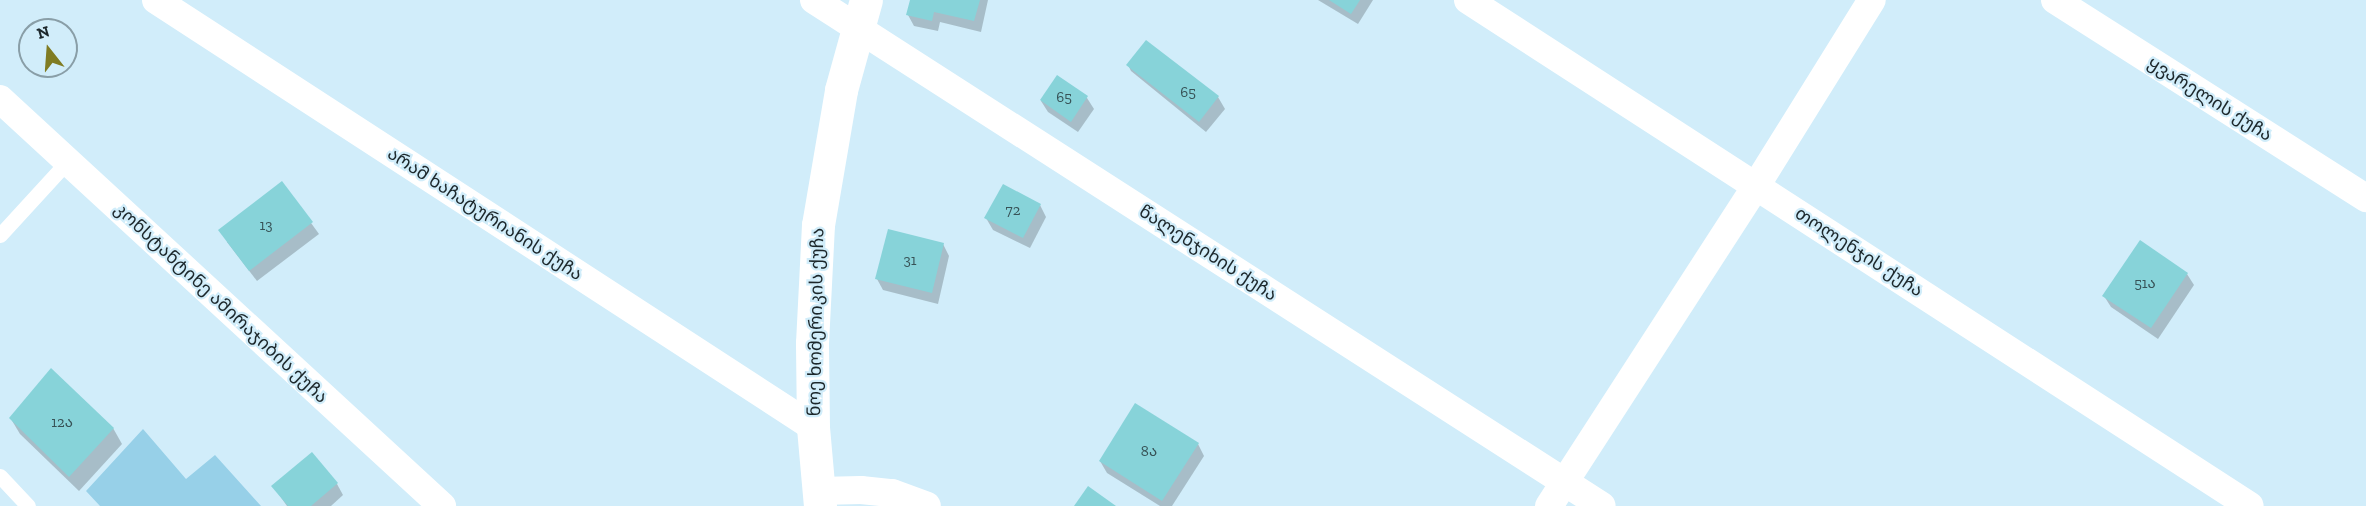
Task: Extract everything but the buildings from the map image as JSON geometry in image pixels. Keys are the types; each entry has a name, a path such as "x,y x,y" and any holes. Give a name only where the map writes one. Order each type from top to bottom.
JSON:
{"street":[{"name":"არამ ხაჩატურიანის ქუჩა","path":"156,0 813,427"},
{"name":"წალენჯიხის ქუჩა","path":"814,0 863,15 1602,506"},
{"name":"თოლენჯის ქუჩა","path":"1468,0 2250,506"},
{"path":"1549,506 1756,186 1872,0"},
{"name":"ყვარელის ქუჩა","path":"2055,0 2366,198"},
{"name":"ნოე ხომერიკის ქუჩა","path":"820,499 813,427 812,343 818,225 841,90 863,15"},
{"name":"კონსტანტინე ამირაჯიბის ქუჩა","path":"0,99 442,506"},
{"path":"820,499 861,490 892,493 927,506"}],"lane":[{"path":"0,235 67,162"},
{"path":"0,476 28,506"}],"shaded area":[{"path":"143,429 186,479 215,455 261,506 100,506 86,491"}]}
